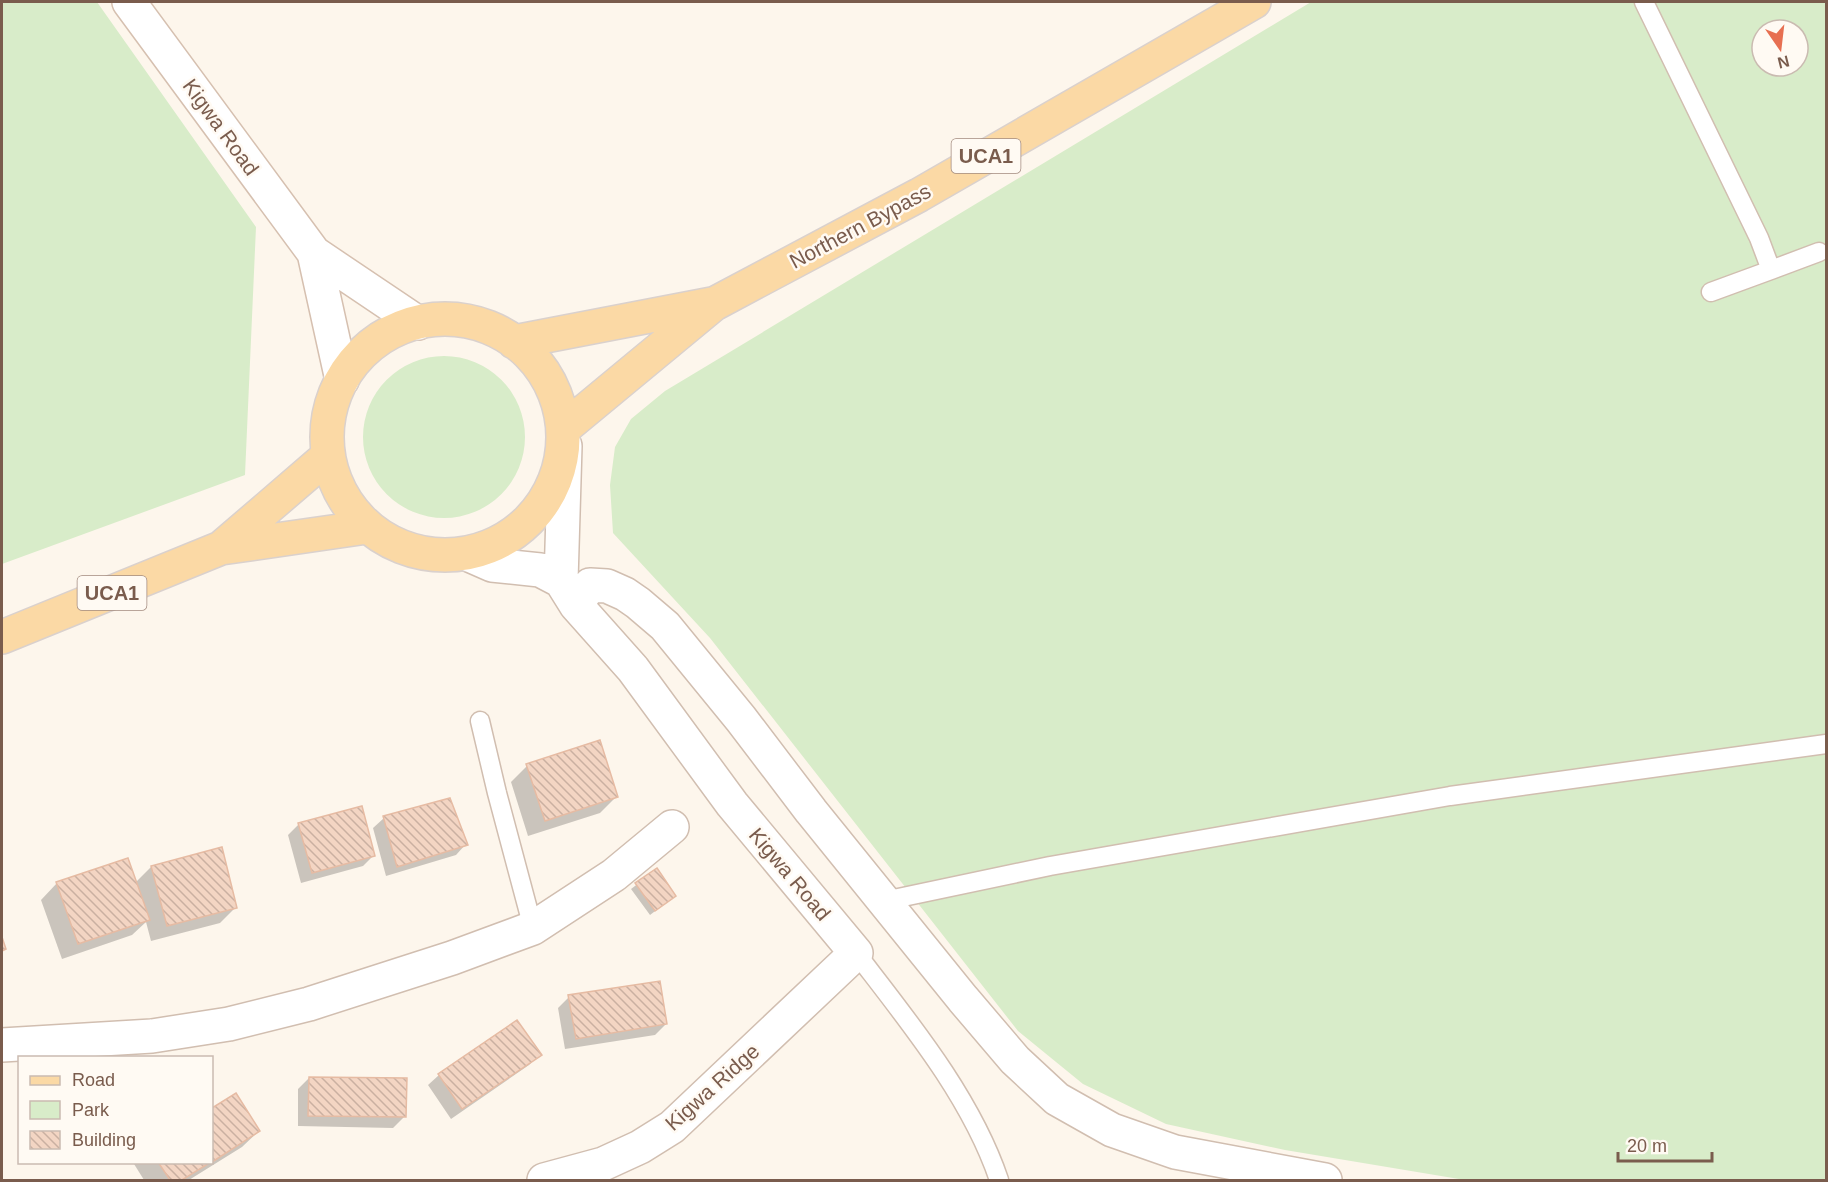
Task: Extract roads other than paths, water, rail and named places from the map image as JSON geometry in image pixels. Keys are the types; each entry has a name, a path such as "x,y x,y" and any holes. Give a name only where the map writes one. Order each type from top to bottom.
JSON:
{"main road":[{"name":"Northern Bypass","path":"714,304 919,195 1254,2"},
{"name":"UCA1","path":"514,342 714,304"},
{"name":"UCA1","path":"564,437 714,304"},
{"path":"439,319 469,321 501,332 529,352 550,380 562,411 564,437 557,479 540,509 516,533 467,555 420,553 389,542 367,527 348,507 335,483 328,456 326,437 330,407 342,380 359,356 382,337 418,322 439,319"},
{"name":"UCA1","path":"221,548 328,456"},
{"name":"UCA1","path":"2,637 221,548 367,527"}],"street":[{"name":"Kigwa Road","path":"129,2 314,253"},
{"path":"314,253 418,322"},
{"path":"314,253 342,380"},
{"path":"564,437 569,593"},
{"path":"467,555 492,565 540,570 569,593"},
{"path":"569,593 590,585 607,586 638,603 665,626 884,902 1015,1060 1057,1099 1112,1130 1175,1152 1325,1180"},
{"name":"Kigwa Road","path":"569,593 633,669 732,804 856,953"},
{"path":"2,1045 152,1036 229,1023 309,1004 452,958 533,928 614,875 672,827"},
{"name":"Kigwa Ridge","path":"544,1180 603,1164 640,1147 672,1127 856,953"}],"lane":[{"path":"1644,2 1759,238 1771,270"},
{"path":"1711,292 1819,252"},
{"path":"480,721 533,928"},
{"path":"884,902 1050,866 1438,798 1827,744"},
{"name":"Kigwa Road","path":"856,953 915,1031 960,1100 991,1156 999,1180"}]}
